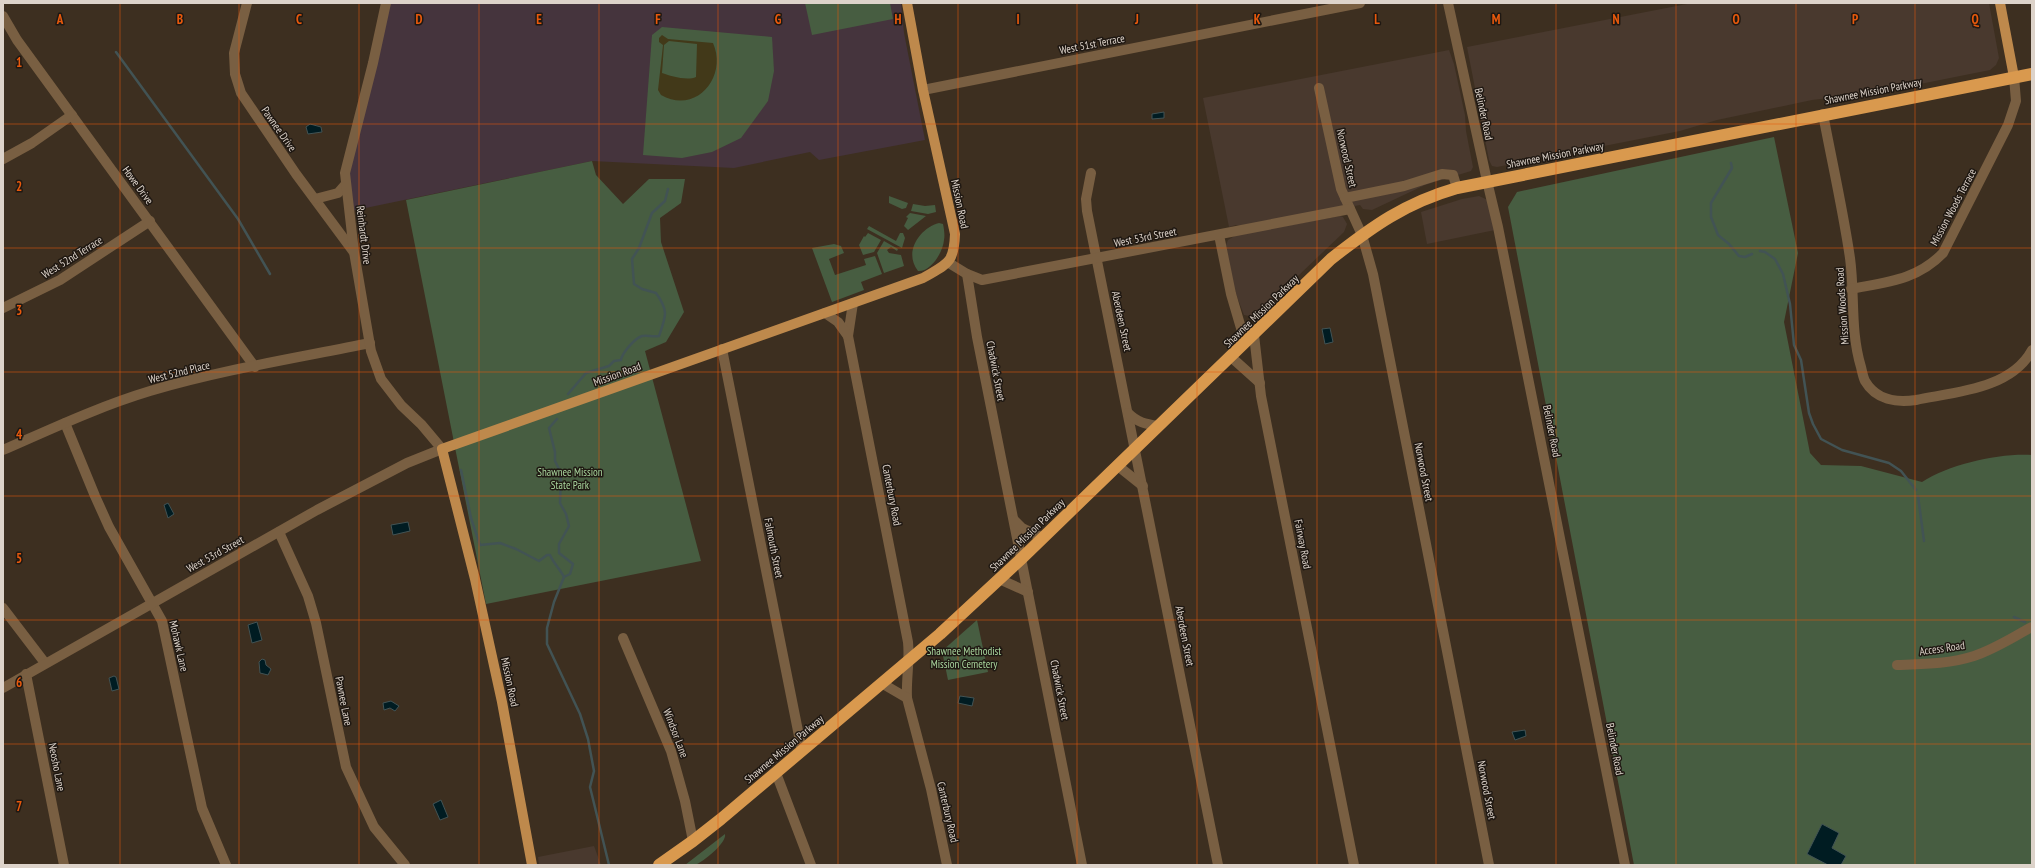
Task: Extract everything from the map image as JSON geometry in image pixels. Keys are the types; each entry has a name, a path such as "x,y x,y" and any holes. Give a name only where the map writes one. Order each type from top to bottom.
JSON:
{"highway":[{"name":"Shawnee Mission Parkway","path":"659,865 693,841 883,684 1021,559 1332,259 1362,235 1398,210 1435,194 1457,188 1823,114 2032,74"}],"main road":[{"name":"Mission Road","path":"532,865 502,702 442,449 923,278 949,262 954,250 955,234 923,90 907,3"},
{"path":"2000,3 2014,77"}],"street":[{"name":"Pawnee Drive","path":"247,3 234,53 237,84 249,107 354,252"},
{"name":"Reinhardt Drive","path":"386,3 374,63 345,173 354,252 370,343 377,368 388,390 442,449"},
{"name":"West 51st Terrace","path":"923,90 1360,3"},
{"name":"Belinder Road","path":"1448,3 1497,222 1552,489 1625,865"},
{"name":"Howe Drive","path":"3,16 17,40 255,367"},
{"name":"Mission Woods Terrace","path":"1851,289 1907,278 1925,270 1943,253 2008,125 2016,101 2014,77"},
{"name":"Norwood Street","path":"1319,88 1341,189 1362,235 1374,282 1489,865"},
{"name":"Mission Woods Road","path":"1823,114 1850,260 1854,332 1858,359 1866,381 1876,393 1889,400 1905,402 1992,383 2012,373 2026,360 2032,350"},
{"path":"3,159 32,143 72,115"},
{"name":"Aberdeen Street","path":"1091,173 1086,199 1096,258 1136,449 1218,865"},
{"path":"1345,198 1404,186 1442,174 1453,175 1457,188"},
{"path":"315,199 338,193 346,186"},
{"name":"West 53rd Street","path":"949,262 967,274 982,280 1350,209"},
{"name":"West 52nd Terrace","path":"3,308 60,280 150,221"},
{"path":"1218,234 1231,294 1241,328 1254,335"},
{"name":"Chadwick Street","path":"967,274 977,337 1082,865"},
{"name":"Canterbury Road","path":"853,303 848,336 908,642 910,660 906,682 907,698 931,789 947,865"},
{"name":"Canterbury Road","path":"825,313 838,322 848,336"},
{"name":"Fairway Road","path":"1254,335 1260,383 1354,865"},
{"name":"West 52nd Place","path":"3,450 66,423 149,392 193,379 370,343"},
{"name":"Falmouth Street","path":"722,349 802,751"},
{"path":"1231,357 1260,383"},
{"path":"1128,413 1135,420 1143,424 1159,426"},
{"name":"Mohawk Lane","path":"66,423 94,496 109,527 162,621 202,808 226,865"},
{"name":"West 53rd Street","path":"3,688 279,532 407,463 442,449"},
{"path":"1118,466 1143,486"},
{"path":"1014,520 1022,528 1043,538"},
{"name":"Pawnee Lane","path":"279,532 308,596 316,623 346,768 374,827 386,844 405,865"},
{"path":"999,579 1028,592"},
{"path":"3,608 45,663"},
{"name":"Access Road","path":"1897,665 1935,664 1974,656 1998,646 2032,627"},
{"name":"Windsor Lane","path":"623,638 671,751 685,801 693,841"},
{"name":"Neosho Lane","path":"26,674 64,865"},
{"path":"883,684 907,698"},
{"path":"776,773 811,865"}],"shaded area":[{"path":"388,3 901,3 904,33 925,140 819,160 810,152 734,168 592,161 351,211 347,185"},
{"path":"1692,3 1989,3 1999,58 1996,65 1990,70 1885,91 1812,100 1717,120 1680,131 1497,167 1492,166 1489,160 1467,47"},
{"path":"1449,50 1454,64 1465,115 1466,131 1473,167 1471,171 1425,185 1372,210 1363,209 1360,205 1246,227 1236,225 1229,227 1203,98"},
{"path":"1479,196 1488,200 1495,230 1427,244 1421,212 1462,199"},
{"path":"1340,216 1343,217 1347,224 1344,232 1255,317 1244,315 1234,289 1226,245 1228,240 1236,235"},
{"path":"594,846 601,865 539,865 538,857"}],"green space":[{"path":"805,3 890,3 893,19 812,35"},
{"path":"662,27 772,37 774,71 768,101 741,138 712,152 682,158 643,155 652,35"},
{"path":"1774,137 1798,253 1784,322 1810,453 1821,465 1861,466 1922,482 1946,470 1975,461 2005,456 2032,455 2032,865 1634,865 1508,207 1517,192"},
{"name":"Shawnee Mission State Park","path":"592,161 596,175 623,204 649,179 685,179 681,203 660,218 661,242 684,312 666,342 645,351 701,561 486,604 406,200"},
{"path":"889,196 908,203 906,208 902,209 889,203"},
{"path":"913,204 925,206 935,205 936,212 928,214 911,211"},
{"path":"910,213 926,216 908,230 904,226 908,218 906,217"},
{"path":"939,223 943,224 944,240 939,255 932,265 918,271 912,256 916,242 920,235 926,230"},
{"path":"869,226 896,241 900,233 903,233 905,238 902,248 867,229"},
{"path":"868,233 881,240 874,252 863,255 859,245 864,236 865,237"},
{"path":"884,241 898,249 897,251 891,247 887,250 889,253 901,255 904,266 884,273 877,253"},
{"path":"834,244 841,246 844,253 829,259 835,275 866,265 864,259 875,256 882,274 861,282 864,290 832,302 812,248"},
{"name":"Shawnee Methodist Mission Cemetery","path":"977,620 988,672 948,680 942,651"},
{"path":"725,834 725,838 709,856 695,865 685,865"}],"sand":[{"path":"662,35 668,39 713,43 717,56 716,68 712,80 706,89 697,96 686,100 674,100 661,95 658,90 663,45 659,42 659,38","holes":["669,41 697,44 696,77 674,77 662,73 664,45"]}],"water":[{"path":"1164,112 1164,118 1152,119 1152,114"},
{"path":"310,124 321,127 322,132 308,134 306,127"},
{"path":"1330,328 1333,342 1325,344 1322,329"},
{"path":"168,503 174,514 168,518 164,505"},
{"path":"408,522 410,531 393,535 391,525"},
{"path":"257,622 262,640 252,643 248,625"},
{"path":"262,659 265,660 266,665 271,669 268,675 260,673 259,662"},
{"path":"114,676 116,677 119,689 112,691 109,678"},
{"path":"960,696 974,698 972,706 958,703"},
{"path":"391,701 399,706 395,711 390,708 384,710 383,703"},
{"path":"1525,730 1526,736 1515,740 1512,732"},
{"path":"441,800 448,817 440,820 433,804"},
{"path":"1822,824 1839,833 1832,848 1846,856 1841,865 1828,865 1807,854"}],"waterway":[{"path":"116,52 238,219 270,274"},
{"path":"1731,163 1732,168 1711,203 1711,217 1718,235 1729,244 1739,256 1745,257 1752,254"},
{"path":"568,394 586,373 609,366 614,361 621,360 626,350 639,337 659,336 665,318 665,309 656,293 642,289 634,284 632,259 639,248 652,213 665,201 668,189"},
{"path":"1760,251 1765,252 1775,259 1783,274 1790,304 1794,345 1801,360 1809,413 1821,439 1842,450 1889,463 1901,471 1916,490"},
{"path":"557,419 549,428 555,452 555,461 561,473 560,503 566,514 569,526 559,544 559,553 573,564 570,574 564,577"},
{"path":"461,470 471,518 480,545 500,543 516,549 539,561 547,555 550,555 564,577 554,602 547,628 547,644 580,714 588,739 594,771 590,787 609,865"},
{"path":"1918,496 1924,541"},
{"path":"2014,617 2025,622"}]}
